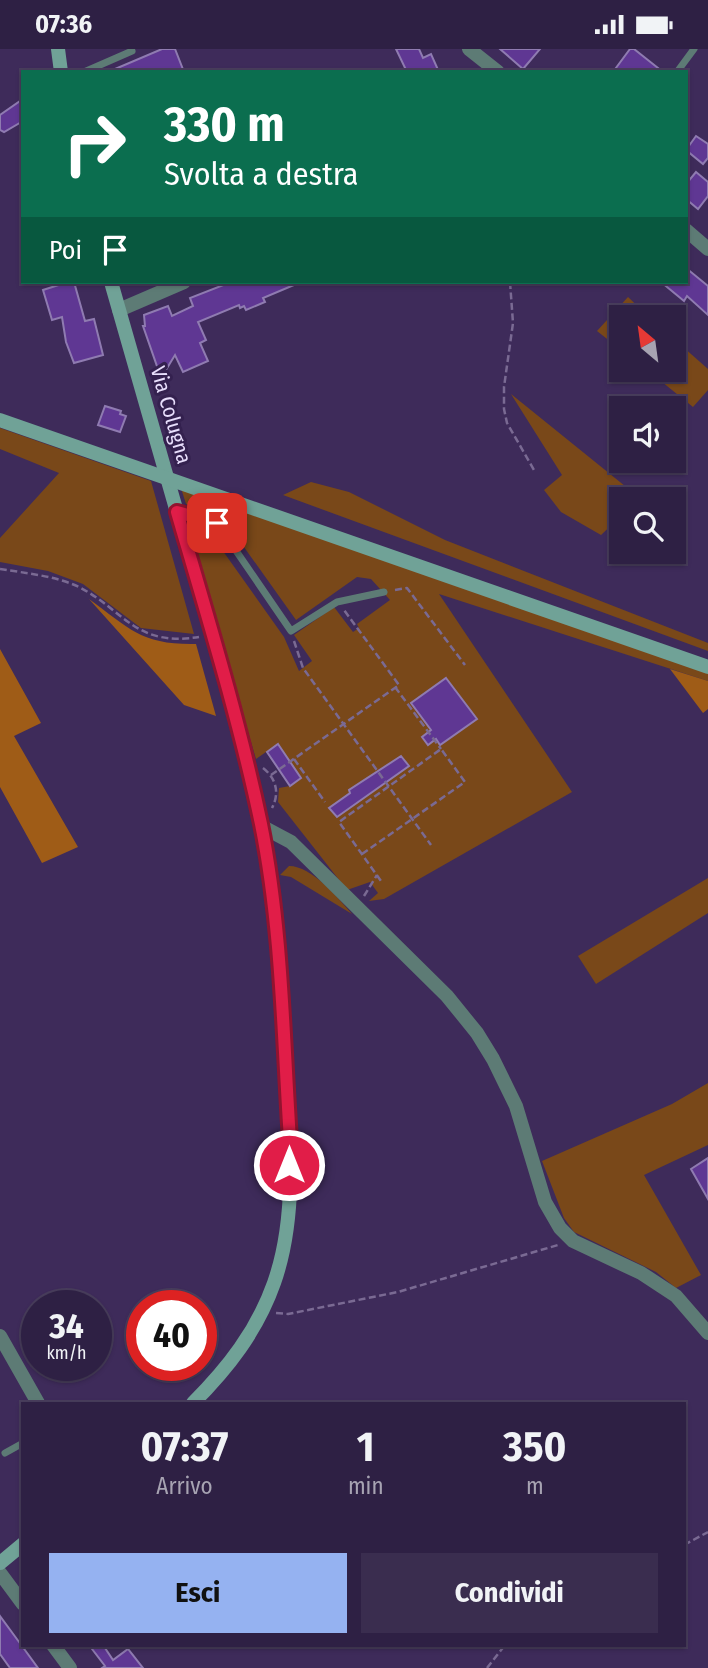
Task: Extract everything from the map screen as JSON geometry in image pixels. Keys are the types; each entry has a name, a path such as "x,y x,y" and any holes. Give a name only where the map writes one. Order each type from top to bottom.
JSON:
{"street":[{"path":"58,49 61,70"},
{"path":"470,49 496,70"},
{"path":"688,231 706,242"},
{"name":"Via Colugna","path":"112,284 223,673 261,826 276,924 290,1140 283,1247 275,1280 263,1311 225,1371 194,1402"},
{"path":"119,310 179,284"},
{"path":"0,420 708,667"},
{"path":"261,826 291,842 447,996 494,1059 516,1106 545,1202 560,1228 573,1241 641,1273 676,1296 708,1333"},
{"path":"0,1336 37,1402"},
{"path":"0,1563 21,1546"},
{"path":"0,1573 21,1601"},
{"path":"54,1647 70,1668"}],"lane":[{"path":"678,70 694,49"},
{"path":"88,70 132,51"},
{"path":"177,512 217,523 291,631 337,602 384,592"},
{"path":"5,1453 21,1444"}],"path":[{"path":"510,284 513,323 504,387 504,409 507,423 534,470"},
{"path":"0,569 32,574 78,587 139,631 181,639 200,636 203,647"},
{"path":"384,592 407,588 465,664"},
{"path":"271,775 399,685 337,602"},
{"path":"291,631 303,668 431,845"},
{"path":"362,854 465,782 395,687"},
{"path":"381,881 339,822 441,749"},
{"path":"294,759 325,802"},
{"path":"261,766 271,775 276,789"},
{"path":"356,906 377,875"},
{"path":"263,1311 288,1314 398,1292 573,1241"},
{"path":"686,1544 708,1531"},
{"path":"487,1668 503,1647"}],"shaded area":[{"path":"628,297 636,305 621,305"},
{"path":"609,318 609,340 597,331"},
{"path":"686,350 708,369 708,390 693,407 686,401 686,396 679,396 662,382 686,382"},
{"path":"511,394 626,487 609,487 609,527 601,535 561,512 544,490 562,475"},
{"path":"0,428 151,481 194,634 141,628 83,584 48,571 0,562 0,538 59,473 0,449"},
{"path":"311,482 349,492 445,540 708,643 708,651 283,495"},
{"path":"181,488 708,673 708,681 439,594 572,792 384,899 369,901 378,893 370,882 347,890 278,802 279,788 290,786 266,752 256,759 187,524 208,530 284,637 299,671 312,661 294,635 334,607 353,632 359,628 357,624 390,600 371,579 357,577 296,620 224,519 186,504"},
{"path":"89,599 127,627 149,638 162,642 196,644 216,716 184,705"},
{"path":"0,649 41,723 14,736 78,847 42,863 0,787"},
{"path":"670,669 708,681 708,709 703,713"},
{"path":"289,866 298,867 315,877 352,914 291,877 280,875"},
{"path":"708,878 708,913 596,984 578,956"},
{"path":"708,1083 708,1145 644,1175 701,1275 676,1288 656,1272 574,1232 564,1218 542,1161 672,1104"}],"building":[{"path":"162,49 175,49 183,70 113,70"},
{"path":"396,49 419,49 423,58 431,54 438,70 406,70"},
{"path":"500,49 540,49 523,69"},
{"path":"630,49 634,49 660,70 614,70"},
{"path":"21,100 21,122 4,132 0,130 0,115"},
{"path":"696,136 708,144 708,158 703,164 688,152"},
{"path":"696,172 708,182 708,196 698,209 688,201 688,182"},
{"path":"688,270 708,286 708,315 687,296 684,301 663,284 688,284"},
{"path":"62,284 75,284 85,321 94,319 103,355 74,363 66,342 62,317 52,320 43,290"},
{"path":"226,284 296,284 263,298 265,302 246,310 239,305 198,322 206,340 200,343 208,361 183,372 175,355 164,373 158,369 143,326 144,315 168,306 172,316 193,306 190,298"},
{"path":"105,406 121,411 120,414 126,416 120,432 98,425"},
{"path":"446,678 477,719 440,745 436,739 428,745 422,737 431,730 411,703"},
{"path":"278,744 301,778 290,786 267,752"},
{"path":"401,756 409,766 337,817 329,808 350,793 349,790"},
{"path":"708,1158 708,1199 691,1169"},
{"path":"0,1616 38,1668 10,1668 0,1654"},
{"path":"91,1647 104,1647 113,1660 128,1649 143,1668 102,1668 105,1666"}],"route":[{"path":"217,523 177,512 223,673 261,826 276,924 290,1140 289,1165"}]}
